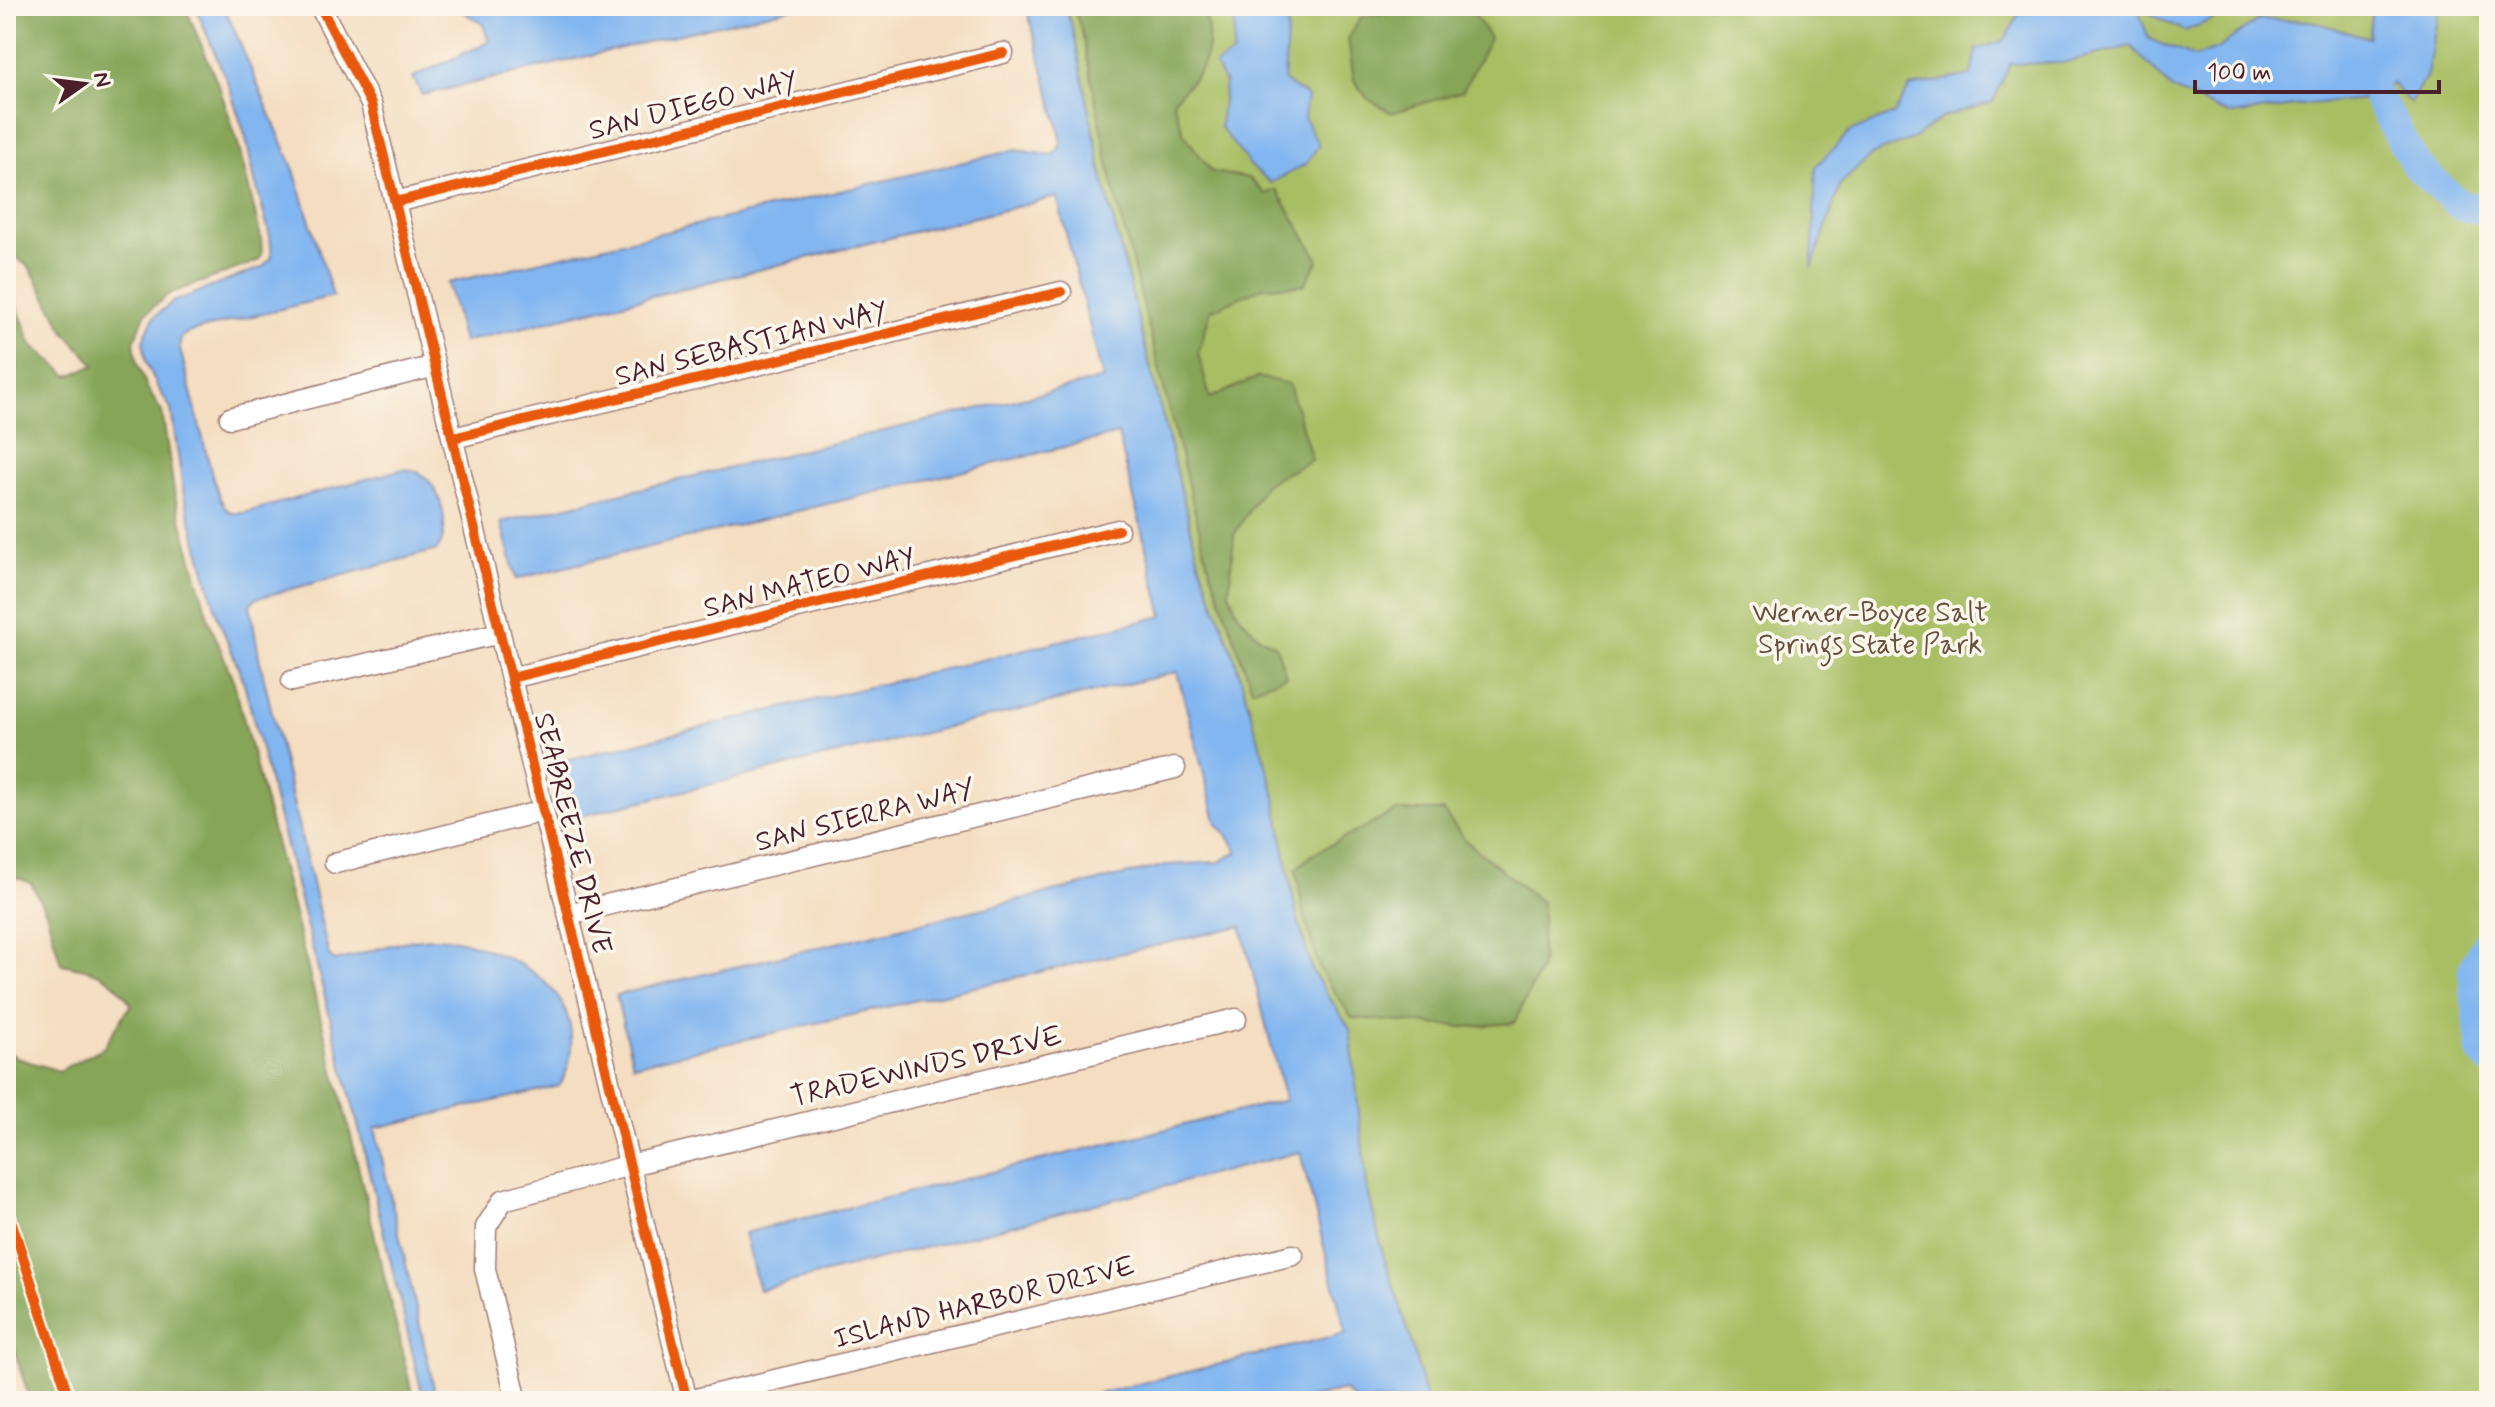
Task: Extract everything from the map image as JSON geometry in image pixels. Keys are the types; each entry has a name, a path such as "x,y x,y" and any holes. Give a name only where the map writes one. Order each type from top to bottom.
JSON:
{"street":[{"name":"SEABREEZE DRIVE","path":"320,6 371,104 688,1401"},
{"name":"SAN DIEGO WAY","path":"395,202 1003,53"},
{"name":"SAN SEBASTIAN WAY","path":"453,438 1061,292"},
{"path":"230,418 435,366"},
{"name":"SAN MATEO WAY","path":"511,678 1118,530"},
{"path":"292,681 500,633"},
{"name":"SAN SIERRA WAY","path":"569,914 1175,768"},
{"path":"335,863 543,811"},
{"name":"TRADEWINDS DRIVE","path":"517,1401 485,1269 486,1227 503,1200 630,1165 1236,1019"},
{"name":"ISLAND HARBOR DRIVE","path":"688,1401 1293,1255"}],"green space":[{"path":"6,6 185,6 220,89 237,140 261,238 262,255 258,261 169,294 145,314 134,342 137,362 148,390 162,412 175,497 209,621 234,682 349,1128 414,1401 30,1401 6,1323 6,1050 20,1059 59,1071 103,1048 131,1004 117,986 101,975 61,964 46,912 31,883 6,873 6,285 32,345 69,376 95,365 65,332 30,268 6,250"},
{"name":"Werner-Boyce Salt Springs State Park","path":"1065,6 2489,6 2489,1401 1426,1401 1367,1188 1350,1033 1312,971 1295,908 1274,792 1235,659 1199,562 1102,175 1074,34"},
{"path":"1073,6 1201,6 1206,21 1208,48 1202,66 1173,101 1184,134 1212,172 1249,178 1265,194 1276,189 1319,260 1304,285 1263,287 1211,310 1198,353 1210,398 1258,377 1289,384 1312,460 1265,484 1234,535 1229,592 1238,614 1258,636 1276,646 1286,676 1252,689 1207,560 1110,173 1082,32"},
{"path":"1401,6 1469,6 1490,38 1463,91 1392,113 1367,98 1354,80 1348,39 1361,17 1389,13"},
{"path":"1396,811 1443,811 1466,841 1542,903 1541,968 1514,1023 1465,1027 1352,1018 1319,968 1302,906 1296,869 1313,854"}],"water":[{"path":"195,6 224,6 294,170 333,296 193,331 180,340 220,498 232,513 243,513 403,469 417,472 428,480 439,499 444,521 444,532 437,550 265,596 250,604 259,657 329,956 335,961 398,943 444,938 458,940 507,958 536,975 558,998 570,1028 569,1062 559,1086 375,1128 437,1401 424,1401 358,1125 243,679 218,618 184,495 171,409 146,361 143,340 154,317 172,302 263,267 272,257 270,236 246,138 229,86"},
{"path":"453,6 800,6 422,95 413,77 489,42 483,24"},
{"path":"1026,6 1065,6 1074,34 1102,175 1199,562 1235,659 1274,792 1295,908 1312,971 1350,1029 1367,1188 1426,1401 1356,1401 1343,1390 1299,1401 1069,1401 1346,1333 1300,1152 759,1290 744,1233 1285,1100 1241,926 633,1065 616,995 1167,865 1219,862 1238,852 1217,824 1177,672 576,817 562,761 1163,616 1118,434 516,579 501,522 1103,379 1057,197 463,342 448,283 1015,150 1050,155 1057,152 1061,141 1059,128"},
{"path":"1210,6 1289,6 1284,81 1307,96 1304,118 1319,145 1306,164 1271,183 1251,166 1220,127 1225,83 1215,65 1233,54 1235,20 1211,11"},
{"path":"2023,6 2209,6 2213,20 2184,31 2137,7 2149,39 2195,57 2219,48 2259,19 2310,21 2369,38 2372,6 2439,6 2427,75 2410,103 2392,83 2378,98 2231,115 2173,90 2131,46 2062,63 2010,64 1993,102 1943,117 1914,138 1873,154 1841,183 1812,268 1816,166 1850,132 1894,114 1910,87 1971,75 1976,50 2005,40"}],"waterway":[{"path":"2378,98 2416,165 2461,206 2489,209"},
{"path":"2489,939 2473,970 2482,1051 2489,1059"}],"cycle path":[{"path":"320,6 371,104 687,1401"},
{"path":"395,202 1003,53"},
{"path":"453,438 1061,292"},
{"path":"511,678 1118,530"},
{"path":"6,1205 70,1401"}]}
